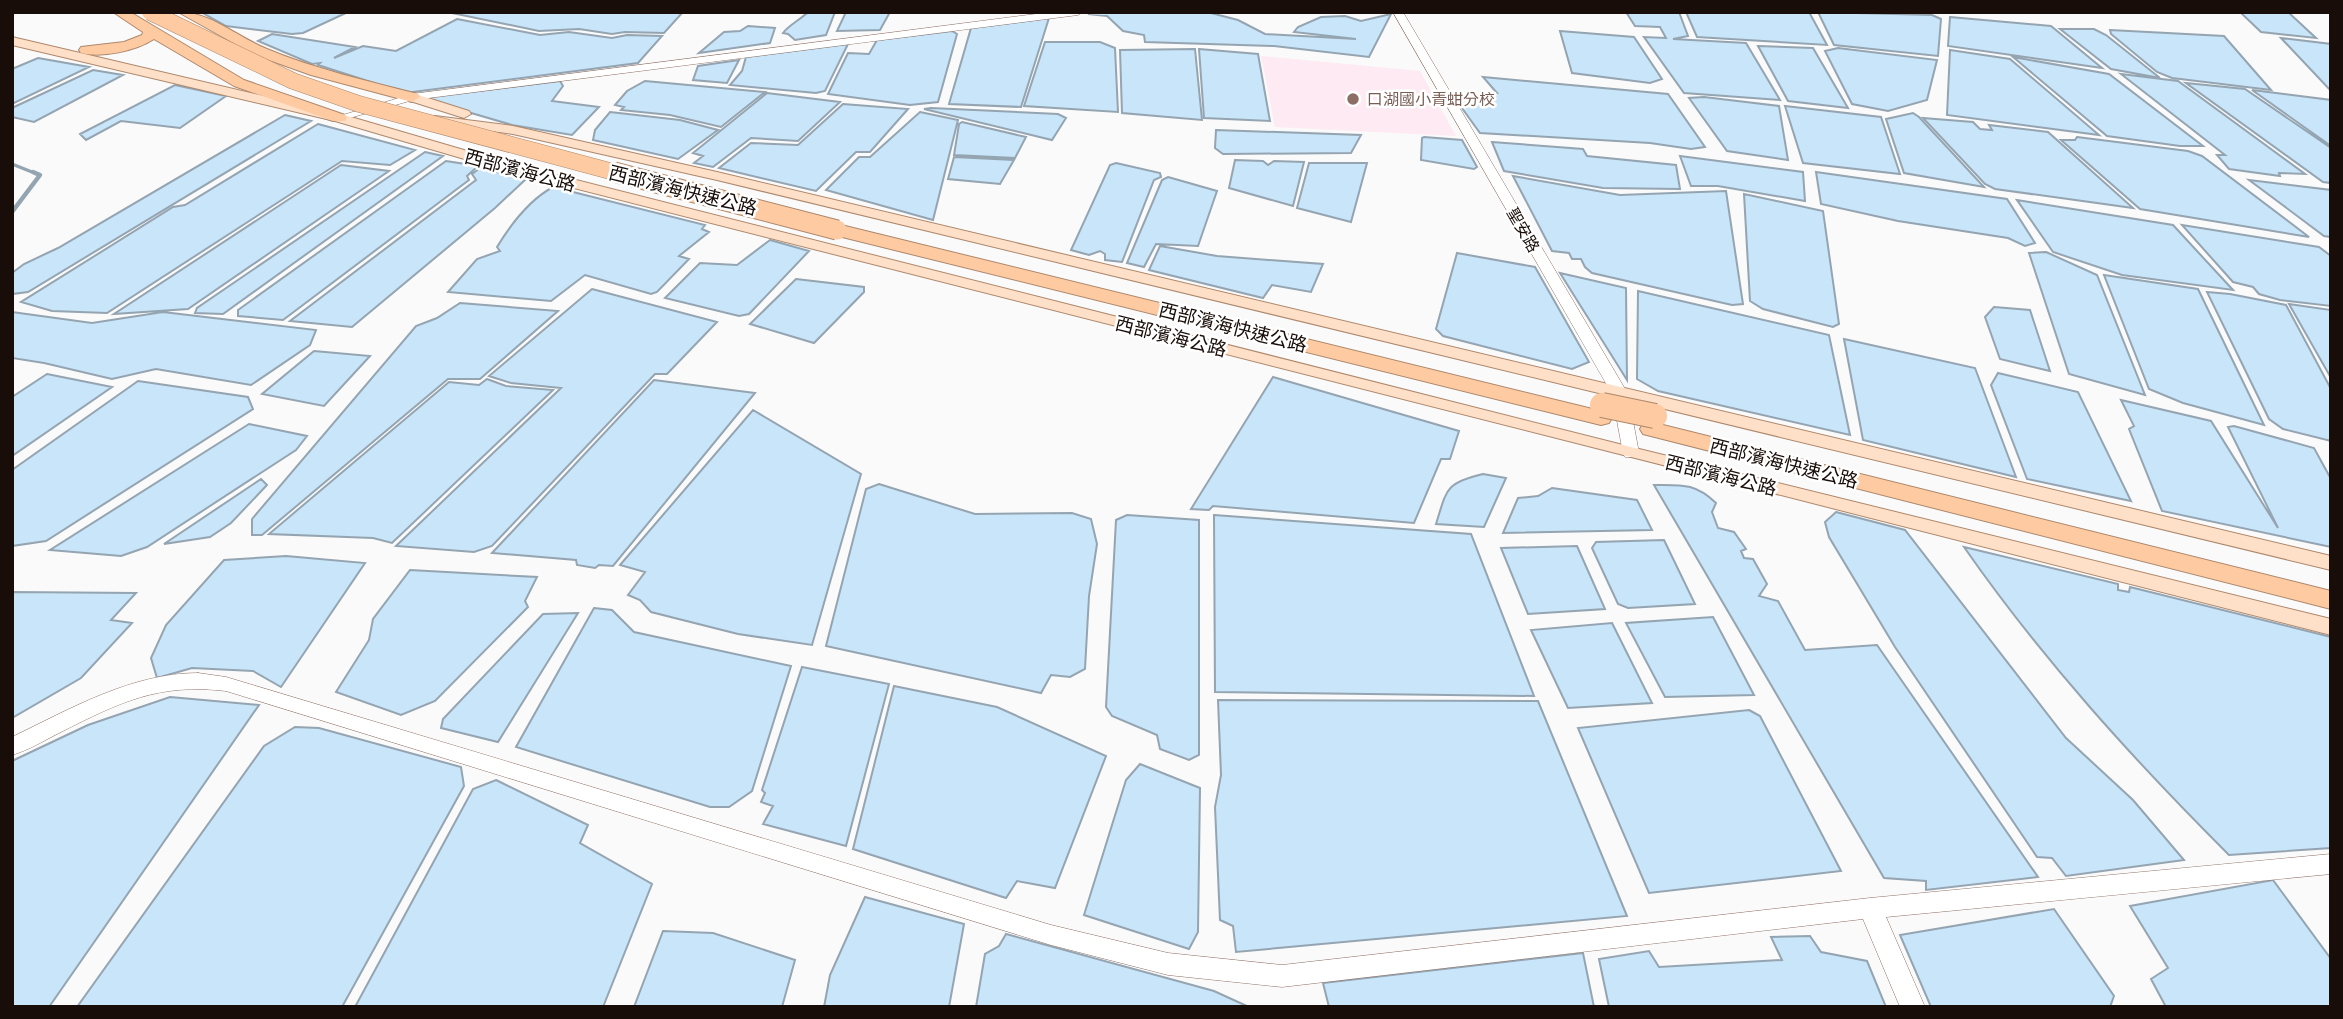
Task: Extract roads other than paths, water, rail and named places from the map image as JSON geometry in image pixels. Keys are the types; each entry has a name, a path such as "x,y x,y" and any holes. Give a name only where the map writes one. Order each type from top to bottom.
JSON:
{"highway":[{"path":"120,12 239,83 339,118"},
{"name":"西部濱海快速公路","path":"150,12 293,81 359,104 467,134 1608,406 1653,423 2331,600"},
{"name":"西部濱海快速公路","path":"171,12 203,30 266,58 373,97 843,225"},
{"path":"184,12 260,52 316,72 412,97"},
{"path":"86,50 138,43 148,37 150,31"},
{"name":"西部濱海快速公路","path":"1653,423 2331,584"}],"main road":[{"name":"西部濱海公路","path":"12,34 367,110 513,130 717,176 1608,406 2331,562"},
{"name":"西部濱海公路","path":"12,41 339,118 514,169 1631,453 2331,627"},
{"path":"412,97 513,130"}],"street":[{"path":"339,118 412,97 1077,12"},
{"name":"聖安路","path":"1398,12 1631,453"},
{"path":"12,747 94,707 145,688 193,680 226,684 1051,935 1168,964 1231,973 1282,976 1870,908 2331,864"},
{"path":"1870,908 1913,1007"}],"water":[{"path":"201,12 348,12 303,33 292,34 226,26"},
{"path":"447,12 683,12 664,33 612,34 579,29 539,31"},
{"path":"808,12 835,12 826,35 795,40 783,33 788,27"},
{"path":"846,12 890,12 880,30 837,31"},
{"path":"1626,12 1679,12 1688,36 1673,39 1746,43 1780,100 1684,93 1644,37 1666,38 1660,27 1635,26"},
{"path":"1686,12 1809,12 1827,45 1697,37"},
{"path":"1818,12 1932,15 1941,19 1938,56 1834,45"},
{"path":"2240,12 2288,12 2316,38 2261,32"},
{"path":"1211,13 1238,20 1265,34 1356,39 1294,32 1298,27 1321,17 1345,16 1361,21 1391,14 1369,57 1274,46 1145,42 1144,35 1123,31 1107,16 1088,14"},
{"path":"1950,17 2051,26 2102,68 1948,46"},
{"path":"1049,18 1021,107 949,104 971,28"},
{"path":"457,19 540,35 569,32 612,38 627,35 662,36 638,63 405,93 318,65 320,63 312,64 258,41 272,34 355,47 334,58 363,46 396,51"},
{"path":"748,26 775,28 770,43 699,53 724,32 740,31"},
{"path":"2060,29 2094,29 2106,35 2160,78 2111,69"},
{"path":"2110,30 2224,36 2271,90 2172,78 2157,72 2111,34"},
{"path":"952,31 957,34 938,102 910,105 828,94 848,53 869,54 877,40"},
{"path":"1560,31 1634,37 1662,79 1650,83 1572,73"},
{"path":"2281,38 2331,44 2331,91"},
{"path":"1045,42 1100,42 1115,48 1118,112 1024,106"},
{"path":"848,44 825,91 816,93 730,85 742,71 746,57"},
{"path":"1758,46 1813,48 1848,108 1788,101"},
{"path":"1838,48 1937,60 1927,100 1888,111 1852,104 1825,51"},
{"path":"1195,49 1202,120 1122,113 1120,50"},
{"path":"1199,49 1258,54 1270,121 1204,118"},
{"path":"1950,50 2010,59 2099,135 1947,115"},
{"path":"2013,57 2109,74 2203,146 2180,146 2107,136"},
{"path":"38,58 89,67 12,104 12,69"},
{"path":"739,60 727,83 693,80 698,66"},
{"path":"93,70 123,75 34,122 12,117 12,108"},
{"path":"2121,74 2178,81 2305,174 2279,173 2280,176 2229,169 2217,155 2225,155"},
{"path":"1483,77 1668,94 1705,147 1691,149 1650,143 1480,133 1454,97 1497,93"},
{"path":"560,81 563,86 552,101 599,107 572,135 512,125 420,98"},
{"path":"645,81 765,92 721,127 670,115 621,110 624,107 615,105 627,91"},
{"path":"2186,83 2245,89 2331,148 2331,183 2323,182"},
{"path":"175,85 226,96 180,128 121,121 86,140 80,134"},
{"path":"2252,90 2331,100 2331,146"},
{"path":"767,93 840,102 798,141 751,138 713,167 694,163 703,156 693,153"},
{"path":"1704,97 1779,106 1788,160 1727,151 1689,98"},
{"path":"843,104 908,109 870,152 856,152 816,191 719,168 751,143 798,145"},
{"path":"1785,106 1881,117 1900,174 1803,163"},
{"path":"924,109 1058,114 1066,118 1052,140"},
{"path":"610,112 680,120 718,130 678,159 593,140 595,130"},
{"path":"920,112 958,120 933,220 826,190 859,157 870,157"},
{"path":"1913,113 1984,187 1904,173 1886,119"},
{"path":"285,115 311,121 28,292 12,294 12,273 24,264 58,248"},
{"path":"1923,118 1973,122 1980,129 1992,130 1989,125 2048,132 2133,208 1995,189 1985,184"},
{"path":"962,122 1026,137 1015,158 954,155 959,124"},
{"path":"318,124 415,150 390,165 342,161 107,313 52,311 21,302 173,207 185,205"},
{"path":"1216,130 1361,135 1351,153 1223,154 1215,148"},
{"path":"1424,137 1462,140 1477,167 1474,169 1421,160"},
{"path":"2077,137 2188,151 2202,156 2309,237 2140,209 2061,140 2075,140"},
{"path":"1492,142 1583,149 1587,156 1676,165 1680,189 1603,188 1504,171"},
{"path":"425,152 443,156 223,314 195,313 197,308"},
{"path":"1680,156 1803,172 1805,201 1718,186 1691,186"},
{"path":"954,157 1014,160 1000,184 948,179"},
{"path":"1235,160 1263,161 1268,165 1274,161 1304,162 1293,206 1229,188"},
{"path":"446,161 478,166 467,176 469,180 283,320 238,316 238,310"},
{"path":"1116,163 1160,173 1161,177 1154,180 1122,262 1105,260 1105,254 1100,251 1089,255 1071,250 1110,165"},
{"path":"1309,163 1367,163 1351,222 1297,208"},
{"path":"341,165 389,171 188,309 114,314"},
{"path":"480,168 526,179 352,327 290,321 476,180 472,174"},
{"path":"1816,172 2007,199 2035,243 2025,246 2008,238 1898,221 1821,204"},
{"path":"1513,176 1620,195 1726,191 1743,304 1732,305 1592,273 1581,259 1572,259 1569,253 1552,251"},
{"path":"1168,177 1217,191 1198,246 1156,244 1144,267 1127,263 1162,180"},
{"path":"2249,180 2331,190 2331,237 2324,236"},
{"path":"553,187 705,225 702,229 709,232 679,256 689,259 657,292 651,294 585,275 551,301 448,292 477,259 500,251 497,247 515,221 528,206"},
{"path":"1744,194 1823,211 1839,324 1833,327 1763,309 1750,301"},
{"path":"2017,200 2173,225 2233,290 2122,275 2053,252"},
{"path":"2182,225 2319,247 2331,256 2331,306 2280,300 2259,294 2253,287 2233,282"},
{"path":"770,240 809,251 749,314 739,316 665,298 700,263 737,265"},
{"path":"1160,246 1217,256 1323,264 1311,292 1272,285 1263,298 1149,270"},
{"path":"2046,252 2097,275 2145,395 2069,374 2029,253"},
{"path":"1457,253 1535,267 1589,362 1572,369 1443,336 1436,329"},
{"path":"1560,273 1626,288 1627,380"},
{"path":"2104,275 2198,289 2264,425 2183,403 2149,389"},
{"path":"796,279 864,287 864,292 814,343 750,324"},
{"path":"592,289 717,322 667,374 655,374 492,546 474,552 396,546 561,388 511,383 489,376"},
{"path":"1638,291 1829,335 1850,435 1658,391 1637,379"},
{"path":"2207,292 2286,305 2331,389 2331,441 2283,429 2269,419"},
{"path":"460,303 558,311 480,379 448,379 262,535 252,535 252,519 416,326 437,318"},
{"path":"2289,304 2331,310 2331,378"},
{"path":"1994,307 2030,310 2050,371 2000,359 1985,317"},
{"path":"12,312 92,323 163,312 316,330 310,345 251,385 156,369 112,379 12,358"},
{"path":"1844,339 1975,368 2016,477 1863,440"},
{"path":"314,351 370,356 324,406 262,394"},
{"path":"1998,373 2078,392 2131,501 2027,479 1991,385"},
{"path":"47,374 112,387 12,456 12,397"},
{"path":"1273,377 1459,431 1450,459 1441,459 1414,523 1213,506 1209,510 1191,509"},
{"path":"487,379 506,386 553,390 392,543 373,538 269,534 449,382 479,385"},
{"path":"654,380 755,393 613,566 599,565 595,568 577,565 576,560 492,553"},
{"path":"138,381 248,397 253,409 46,541 12,546 12,470"},
{"path":"2121,400 2211,421 2278,528 2228,427 2234,426 2314,448 2331,479 2331,547 2162,511 2129,429 2134,426"},
{"path":"753,410 861,474 812,645 738,634 651,612 640,600 628,595 645,572 620,565"},
{"path":"249,424 307,436 296,450 147,547 121,556 50,550"},
{"path":"1483,474 1506,478 1484,527 1436,524 1449,489 1461,481"},
{"path":"261,479 267,485 231,523 210,537 164,544"},
{"path":"879,484 975,514 1072,513 1091,519 1097,544 1089,596 1085,669 1070,677 1051,675 1041,693 826,646 866,489"},
{"path":"1654,485 1688,486 1716,503 1712,512 1718,528 1734,532 1746,549 1741,551 1744,558 1753,559 1767,584 1759,596 1778,601 1805,650 1877,645 2038,877 1926,890 1926,881 1884,878"},
{"path":"1552,488 1637,500 1652,530 1503,533 1518,498 1538,496"},
{"path":"1836,512 1905,530 2066,738 2133,800 2184,860 2066,876 2052,858 2037,857 1895,647 1829,537 1825,522"},
{"path":"1127,515 1199,520 1199,755 1189,760 1160,749 1157,735 1112,716 1106,707 1116,520"},
{"path":"1214,515 1471,534 1534,696 1215,692"},
{"path":"1664,540 1695,604 1628,608 1618,604 1592,548 1596,542"},
{"path":"1577,546 1605,609 1528,614 1501,548"},
{"path":"1964,547 2118,584 2118,590 2129,592 2130,587 2331,637 2331,848 2229,855 2090,707 2025,629"},
{"path":"286,556 365,563 281,687 253,671 192,668 157,678 151,658 166,625 224,560"},
{"path":"410,570 537,577 525,601 528,607 435,701 401,715 336,692 369,640 373,619"},
{"path":"12,592 136,593 111,620 132,623 81,678 12,718"},
{"path":"594,608 612,610 634,632 791,666 752,791 729,807 710,807 516,747"},
{"path":"578,613 498,742 441,728 443,719 543,614"},
{"path":"1713,617 1754,695 1665,697 1626,623"},
{"path":"1612,623 1652,703 1568,708 1531,630"},
{"path":"802,667 889,684 846,846 763,824 773,806 761,802 765,793 762,790"},
{"path":"894,686 997,707 1106,756 1055,888 1017,881 1006,898 853,849"},
{"path":"170,697 259,705 49,1007 12,1007 12,761 88,725"},
{"path":"1218,700 1538,701 1627,916 1236,952 1233,926 1220,920 1215,807 1221,775"},
{"path":"1749,710 1760,716 1841,871 1649,893 1578,728"},
{"path":"295,727 319,728 461,767 464,786 342,1007 77,1007 264,746"},
{"path":"1140,764 1200,788 1198,932 1189,949 1084,915 1126,780"},
{"path":"496,780 588,825 580,843 652,884 603,1007 355,1007 473,789"},
{"path":"2273,880 2331,959 2331,1007 2166,1007 2151,979 2168,968 2130,906"},
{"path":"865,897 964,924 949,1007 824,1007 830,975"},
{"path":"2054,909 2114,996 2110,1007 1931,1007 1900,935"},
{"path":"663,931 713,933 795,960 782,1007 634,1007"},
{"path":"1006,934 1214,991 1249,1007 976,1007 985,954 999,946"},
{"path":"1810,936 1821,952 1867,961 1886,1007 1609,1007 1599,959 1649,951 1659,967 1782,960 1771,937"},
{"path":"1583,953 1594,1007 1329,1007 1323,983"}],"waterway":[{"path":"12,164 37,174"},
{"path":"12,212 40,175 33,172"}],"place":[{"name":"口湖國小青蚶分校","path":"1353,99"}]}
